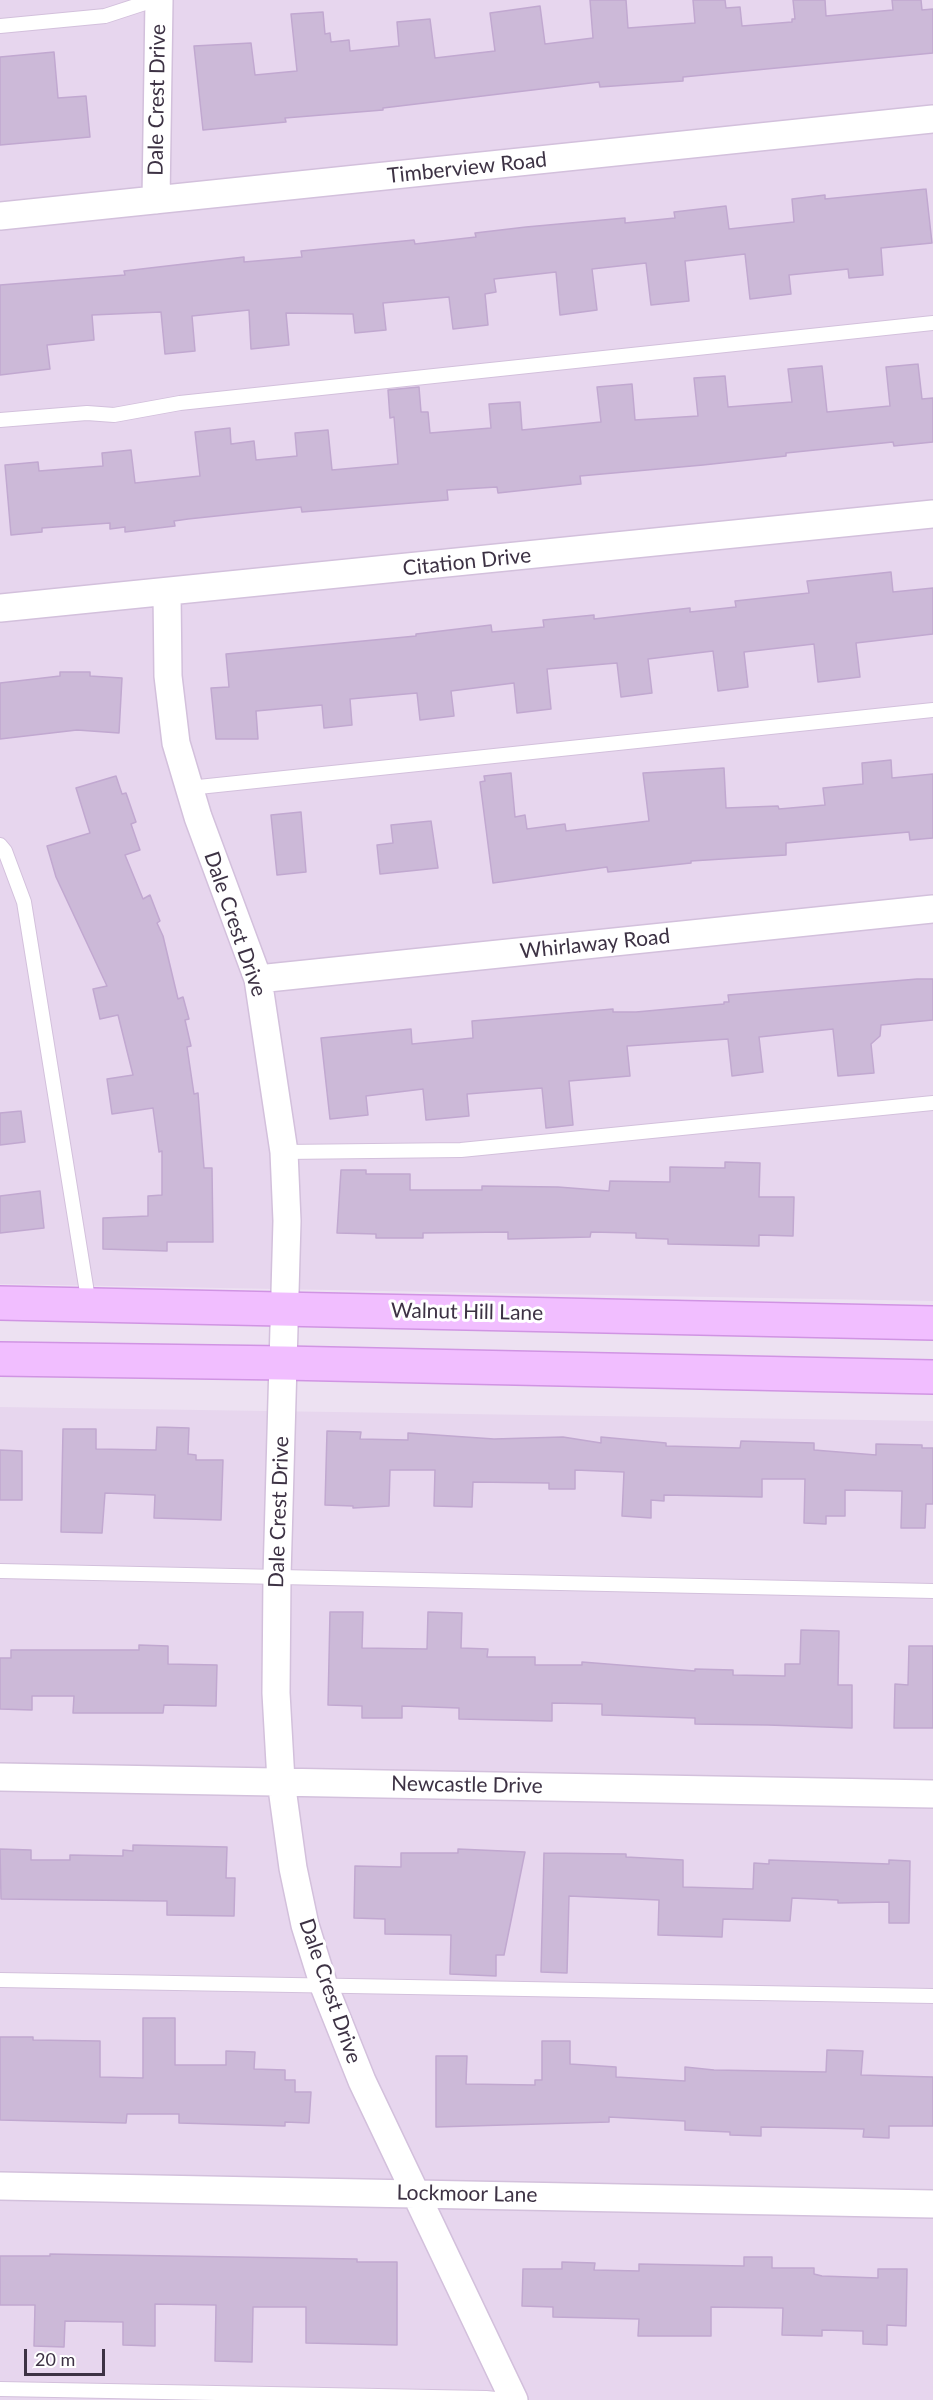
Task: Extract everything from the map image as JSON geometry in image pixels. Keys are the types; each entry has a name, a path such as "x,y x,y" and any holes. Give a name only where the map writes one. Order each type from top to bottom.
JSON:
{"main road":[{"name":"Walnut Hill Lane","path":"0,1304 285,1308 933,1323"},
{"path":"0,1359 933,1377"}],"street":[{"name":"Dale Crest Drive","path":"156,200 159,0"},
{"name":"Timberview Road","path":"0,216 933,119"},
{"name":"Citation Drive","path":"0,608 167,593 933,514"},
{"name":"Dale Crest Drive","path":"167,593 168,676 174,732 189,788 258,979 284,1152 287,1221 276,1693 281,1781 296,1879 305,1925 324,1986 362,2081 514,2400"},
{"name":"Whirlaway Road","path":"258,979 933,909"},
{"name":"Newcastle Drive","path":"0,1777 933,1794"},
{"name":"Lockmoor Lane","path":"0,2186 933,2204"}],"lane":[{"path":"0,26 105,16 154,0"},
{"path":"0,420 87,413 114,415 180,403 933,323"},
{"path":"189,788 933,710"},
{"path":"0,845 5,851 24,902 89,1305"},
{"path":"284,1152 461,1150 933,1103"},
{"path":"0,1571 933,1591"},
{"path":"0,1980 933,1996"},
{"path":"0,2390 474,2397 505,2400"}],"shaded area":[{"path":"0,0 933,0 933,1301 0,1284"},
{"path":"0,1407 933,1421 933,2400 0,2400"}],"building":[{"path":"590,0 626,0 628,28 695,23 693,0 725,0 726,8 740,7 742,26 792,22 792,19 795,19 793,0 825,0 826,16 893,10 892,0 921,0 922,10 933,9 933,53 683,77 683,81 600,87 599,82 383,108 383,110 285,118 286,122 203,130 194,46 251,43 255,75 297,71 291,14 323,12 325,34 330,33 331,42 349,40 350,51 399,46 397,22 430,19 435,58 495,51 490,13 540,6 545,44 593,38"},
{"path":"54,52 58,98 86,96 90,137 0,145 0,57"},
{"path":"926,189 932,243 881,248 883,275 849,278 848,269 789,275 791,294 750,299 745,254 685,261 689,301 651,305 646,263 592,269 597,310 560,315 556,272 494,279 496,292 485,294 488,325 453,329 449,297 383,303 386,330 355,333 353,314 286,313 289,345 251,349 249,310 192,316 195,351 165,354 161,312 92,315 94,340 47,345 50,369 0,375 0,285 125,275 124,271 244,257 244,262 302,257 301,251 414,240 415,244 476,237 475,233 526,227 625,218 625,223 675,218 674,212 726,206 729,229 794,222 792,199 825,195 825,199"},
{"path":"918,364 922,399 933,398 933,442 894,446 893,442 786,453 786,456 580,476 581,484 498,493 497,487 447,490 448,500 302,512 301,507 188,519 174,521 175,526 125,532 125,527 110,529 110,523 42,528 42,532 11,535 5,465 38,462 39,471 103,466 102,453 131,450 135,483 200,476 195,432 230,428 231,444 254,441 256,460 297,456 295,433 328,430 332,470 398,464 394,417 390,418 388,390 419,387 421,412 428,412 430,433 491,428 489,404 520,402 522,430 601,422 597,387 632,384 635,420 698,416 694,378 725,376 728,407 792,402 788,369 822,366 827,412 890,406 886,367"},
{"path":"891,572 893,592 933,588 933,634 856,643 860,677 818,682 814,644 744,652 748,687 718,691 713,651 648,659 652,693 621,697 617,663 547,669 551,709 517,713 514,683 451,691 454,716 420,720 417,693 350,699 352,725 324,728 322,705 256,711 258,739 216,739 211,688 229,687 226,654 416,636 416,634 491,625 492,632 544,627 543,620 594,615 594,619 690,608 690,612 736,607 735,601 809,593 807,581"},
{"path":"60,672 90,672 90,676 122,678 119,733 77,730 0,739 0,683 60,676"},
{"path":"891,760 892,778 933,774 933,838 910,840 909,832 786,843 786,855 691,861 691,863 608,872 607,867 493,883 480,782 485,781 484,776 511,773 515,817 525,815 527,829 565,824 566,831 649,821 643,773 724,768 726,808 778,806 779,809 825,805 823,788 863,784 862,763"},
{"path":"116,776 122,794 126,793 136,822 131,824 140,850 125,855 143,899 150,895 160,921 157,923 163,936 178,999 183,997 189,1019 185,1020 191,1046 187,1047 194,1094 198,1093 204,1168 212,1168 213,1242 167,1242 167,1251 103,1249 103,1218 148,1216 148,1196 162,1195 162,1151 159,1152 153,1108 112,1114 107,1079 133,1075 118,1015 100,1019 93,989 107,986 56,877 47,846 90,833 76,788"},
{"path":"301,812 306,872 277,875 271,815"},
{"path":"431,821 438,868 380,874 377,845 393,843 391,825"},
{"path":"933,979 933,1020 881,1025 880,1036 871,1044 874,1073 838,1076 833,1029 759,1037 763,1072 732,1076 728,1039 627,1046 630,1076 569,1081 573,1125 546,1128 542,1088 467,1094 469,1116 426,1120 423,1089 366,1096 368,1115 330,1119 321,1038 411,1029 412,1044 473,1038 472,1021 613,1009 613,1012 636,1012 724,1004 724,1002 729,1002 728,995"},
{"path":"21,1111 25,1142 0,1145 0,1113"},
{"path":"725,1162 760,1163 759,1197 794,1197 793,1236 759,1235 759,1246 668,1244 668,1239 636,1238 636,1233 591,1232 590,1237 508,1239 508,1232 423,1233 423,1238 376,1238 376,1234 337,1233 341,1170 366,1170 366,1174 410,1174 410,1190 482,1190 482,1186 558,1187 609,1191 610,1181 670,1182 670,1167 725,1168"},
{"path":"40,1191 44,1228 0,1233 0,1196"},
{"path":"157,1427 189,1428 188,1454 196,1455 196,1460 223,1460 221,1520 154,1518 155,1495 105,1493 102,1533 61,1532 63,1429 96,1429 96,1449 156,1450"},
{"path":"327,1431 361,1432 360,1439 408,1440 408,1433 494,1439 563,1437 601,1443 601,1437 666,1443 666,1446 740,1448 741,1441 814,1443 814,1450 876,1455 876,1444 922,1445 922,1448 933,1448 933,1504 926,1504 925,1528 901,1528 902,1491 845,1490 845,1516 826,1516 826,1524 804,1523 805,1479 762,1479 762,1497 664,1495 664,1501 651,1500 651,1518 622,1516 624,1472 575,1470 575,1489 549,1489 549,1483 473,1482 472,1507 434,1506 435,1470 390,1470 389,1506 353,1508 353,1506 325,1505"},
{"path":"0,1450 22,1451 22,1500 0,1500"},
{"path":"330,1612 363,1612 362,1648 427,1649 428,1612 462,1613 461,1648 488,1649 487,1657 535,1657 535,1665 582,1665 582,1662 695,1671 695,1669 733,1670 733,1675 785,1676 785,1664 800,1664 801,1630 839,1631 838,1685 852,1685 852,1728 695,1724 695,1718 602,1715 602,1704 552,1703 552,1721 459,1719 459,1708 402,1706 402,1718 362,1718 362,1706 328,1705"},
{"path":"139,1645 168,1646 168,1664 217,1665 216,1706 164,1705 163,1713 73,1713 74,1696 32,1696 32,1710 0,1709 0,1658 11,1658 11,1650 139,1650"},
{"path":"909,1646 933,1646 933,1728 894,1728 895,1684 908,1685"},
{"path":"133,1845 227,1847 226,1878 235,1878 234,1916 167,1915 167,1901 1,1899 0,1849 31,1850 31,1860 70,1860 70,1855 123,1856 123,1850 133,1851"},
{"path":"458,1849 525,1852 504,1955 496,1955 496,1976 450,1974 451,1935 385,1934 385,1919 354,1918 355,1866 401,1867 401,1853 458,1853"},
{"path":"544,1853 626,1854 626,1857 683,1860 683,1887 753,1889 754,1863 769,1864 769,1860 889,1864 889,1860 910,1861 909,1923 889,1923 889,1902 838,1903 838,1900 792,1898 790,1921 723,1919 722,1937 658,1935 659,1900 569,1896 567,1973 541,1972"},
{"path":"143,2018 175,2018 175,2065 226,2065 226,2051 255,2052 254,2069 285,2070 285,2080 295,2080 295,2092 311,2092 309,2123 285,2122 285,2126 179,2123 179,2114 127,2114 126,2123 0,2120 0,2037 100,2041 100,2077 143,2078"},
{"path":"542,2041 570,2041 570,2064 616,2067 616,2077 685,2081 685,2067 714,2070 826,2072 827,2050 863,2051 861,2075 933,2077 933,2126 889,2126 889,2138 863,2137 864,2129 761,2127 761,2136 730,2135 730,2132 685,2130 685,2121 609,2117 609,2122 436,2127 436,2056 467,2056 466,2084 535,2085 535,2080 542,2080"},
{"path":"50,2254 357,2259 357,2262 397,2262 397,2345 306,2343 306,2307 253,2307 252,2362 215,2361 216,2305 155,2304 155,2346 123,2345 123,2322 65,2321 64,2347 34,2346 35,2305 0,2305 0,2256 50,2256"},
{"path":"744,2257 772,2257 772,2268 814,2268 814,2274 822,2276 878,2278 878,2269 907,2269 906,2326 887,2325 887,2345 863,2344 863,2331 822,2330 822,2336 782,2335 783,2308 711,2307 711,2336 638,2336 639,2319 553,2317 553,2307 522,2306 523,2269 562,2269 562,2262 595,2263 594,2270 639,2271 639,2264 744,2266"}]}
